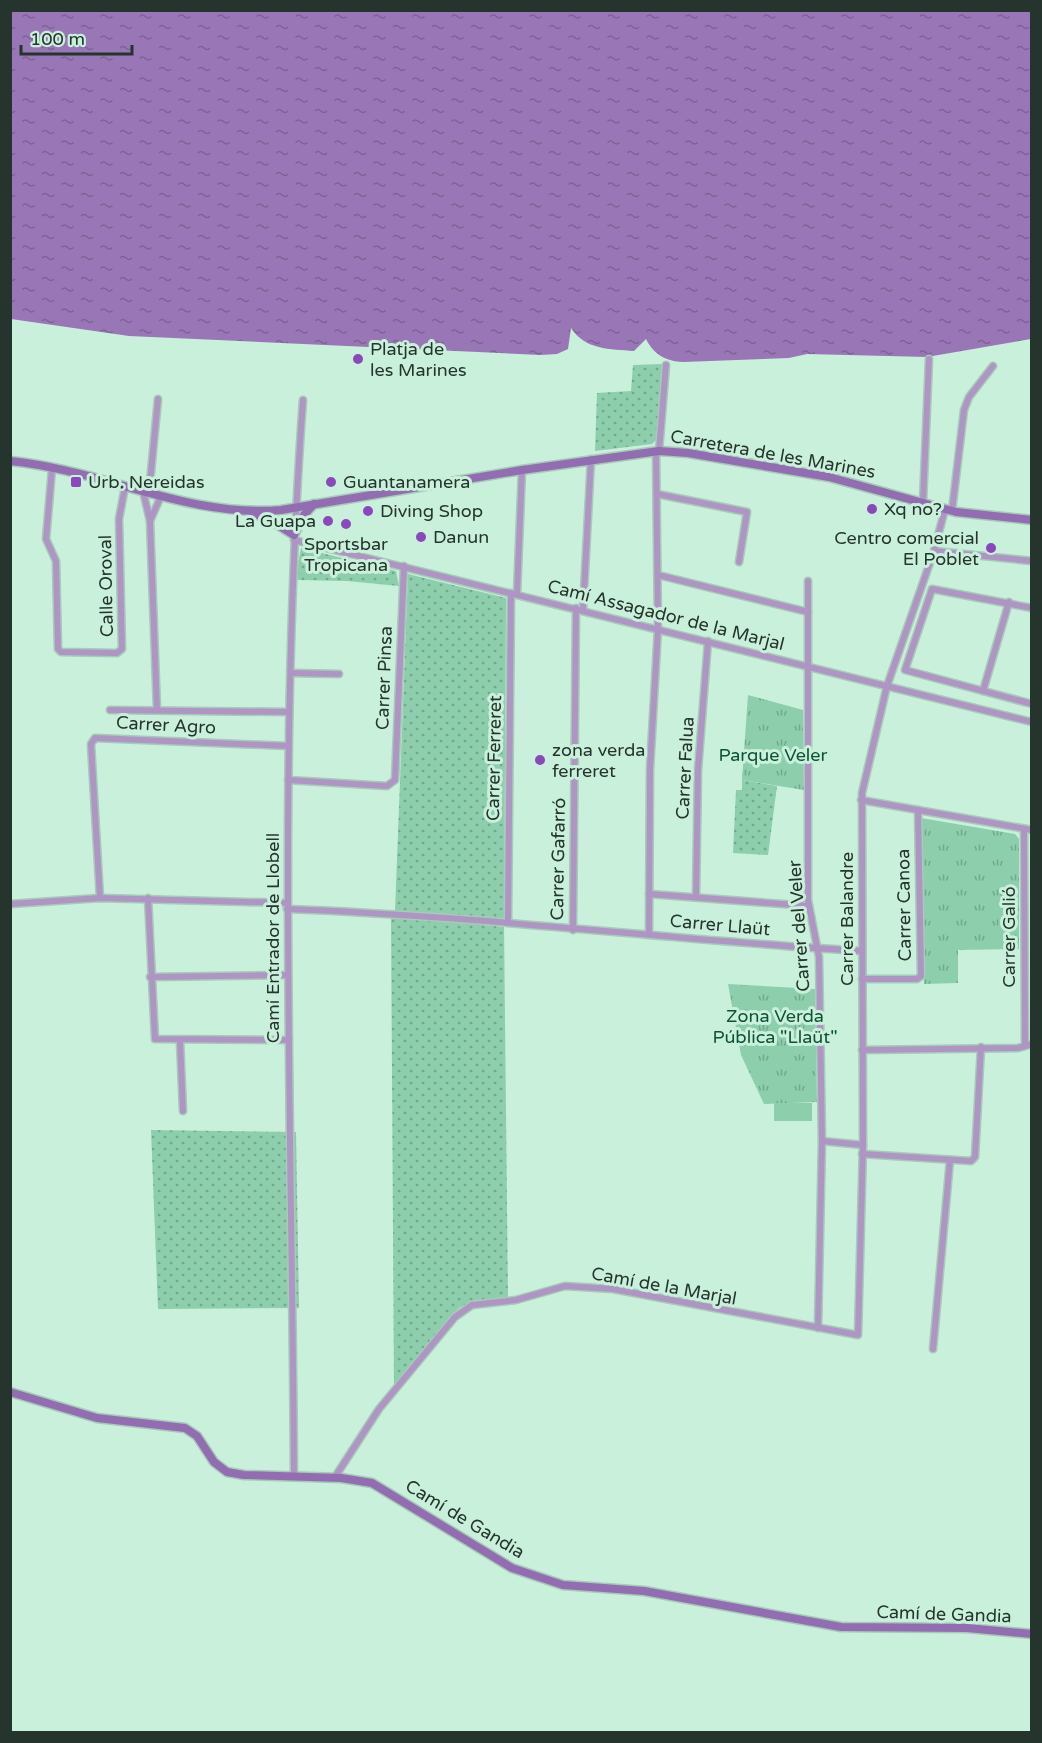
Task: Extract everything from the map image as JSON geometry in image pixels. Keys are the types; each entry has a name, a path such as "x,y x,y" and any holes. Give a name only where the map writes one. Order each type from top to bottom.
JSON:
{"main road":[{"name":"Carretera de les Marines","path":"10,461 244,512 295,508 591,459 658,451 687,453 829,477 949,510 1032,520"},
{"path":"244,512 267,518 294,537 304,515 314,504"},
{"name":"Camí de Gandia","path":"10,1392 97,1418 185,1428 197,1436 214,1462 227,1472 244,1475 335,1477 363,1481 382,1488 512,1568 563,1585 644,1592 841,1627 967,1628 1032,1634"}],"street":[{"path":"923,502 929,358"},
{"path":"649,934 650,769 658,628 658,451 666,365"},
{"name":"Carrer Balandre","path":"858,1335 862,1154 861,800 887,686 949,510 964,410 969,397 993,366"},
{"path":"157,710 150,521 146,492 158,399"},
{"name":"Camí Entrador de Llobell","path":"294,1477 287,906 288,746 295,508 303,400"},
{"name":"Carrer Gafarró","path":"573,930 579,609 591,459"},
{"name":"Calle Oroval","path":"52,469 46,539 56,561 58,649 60,652 117,653 122,649 119,519 125,487"},
{"name":"Carrer Ferreret","path":"508,923 514,594 522,470"},
{"path":"657,494 747,512 739,562"},
{"path":"150,521 161,495"},
{"name":"Camí Assagador de la Marjal","path":"294,537 1032,723"},
{"path":"934,550 1032,561"},
{"name":"Carrer Pinsa","path":"288,780 387,786 395,780 404,566"},
{"path":"658,575 808,612"},
{"name":"Carrer del Veler","path":"808,581 809,906 817,949 822,1141 818,1328"},
{"path":"1032,608 932,589 906,668 907,672 1032,704"},
{"path":"983,691 1009,602"},
{"name":"Carrer Falua","path":"696,897 698,771 708,641"},
{"path":"291,673 339,674"},
{"path":"110,710 289,712"},
{"name":"Carrer Agro","path":"100,898 91,744 95,738 288,746"},
{"path":"861,800 1028,829"},
{"name":"Carrer Canoa","path":"862,979 917,979 921,976 918,810"},
{"name":"Carrer Galió","path":"1028,829 1028,1044"},
{"path":"649,894 809,906"},
{"name":"Carrer Llaüt","path":"10,904 100,898 148,898 388,913 573,930 862,951"},
{"path":"148,898 153,1035 158,1040 180,1041 289,1040"},
{"path":"150,977 288,975"},
{"path":"180,1041 183,1111"},
{"path":"862,1050 1018,1048 1028,1044"},
{"path":"862,1154 971,1161 975,1157 981,1047"},
{"path":"822,1141 862,1145"},
{"path":"933,1349 950,1160"},
{"name":"Camí de la Marjal","path":"335,1477 379,1409 455,1317 468,1306 516,1300 565,1286 613,1289 858,1335"}],"green space":[{"path":"663,364 658,438 652,444 595,451 597,393 631,391 633,365"},
{"path":"301,548 396,571 399,586 347,581 298,580 295,578"},
{"path":"408,574 506,598 504,920 395,911"},
{"name":"Parque Veler","path":"748,695 803,710 804,790 742,780"},
{"path":"742,780 777,786 768,855 733,853 736,790 742,790"},
{"path":"921,818 1015,834 1019,839 1019,949 958,950 958,983 924,984"},
{"path":"391,915 504,927 508,1299 476,1300 459,1308 394,1386"},
{"name":"Zona Verda Pública \"Llaüt\"","path":"728,984 815,989 817,1102 764,1104 741,1055"},
{"path":"774,1103 812,1103 812,1121 774,1121"},
{"path":"151,1130 296,1132 299,1308 158,1309"}],"water":[{"path":"11,11 1031,11 1031,339 927,357 807,354 789,358 683,362 661,356 646,339 634,351 607,349 583,341 571,328 568,349 557,354 540,355 129,336 11,319"}],"place":[{"name":"Platja de les Marines","path":"358,359"},
{"name":"Urb. Nereidas","path":"76,482"},
{"name":"Guantanamera","path":"331,482"},
{"name":"Xq no?","path":"872,509"},
{"name":"Diving Shop","path":"368,511"},
{"name":"La Guapa","path":"328,521"},
{"name":"Sportsbar Tropicana","path":"346,524"},
{"name":"Danun","path":"421,537"},
{"name":"Centro comercial El Poblet","path":"991,548"},
{"name":"zona verda ferreret","path":"540,760"}]}
